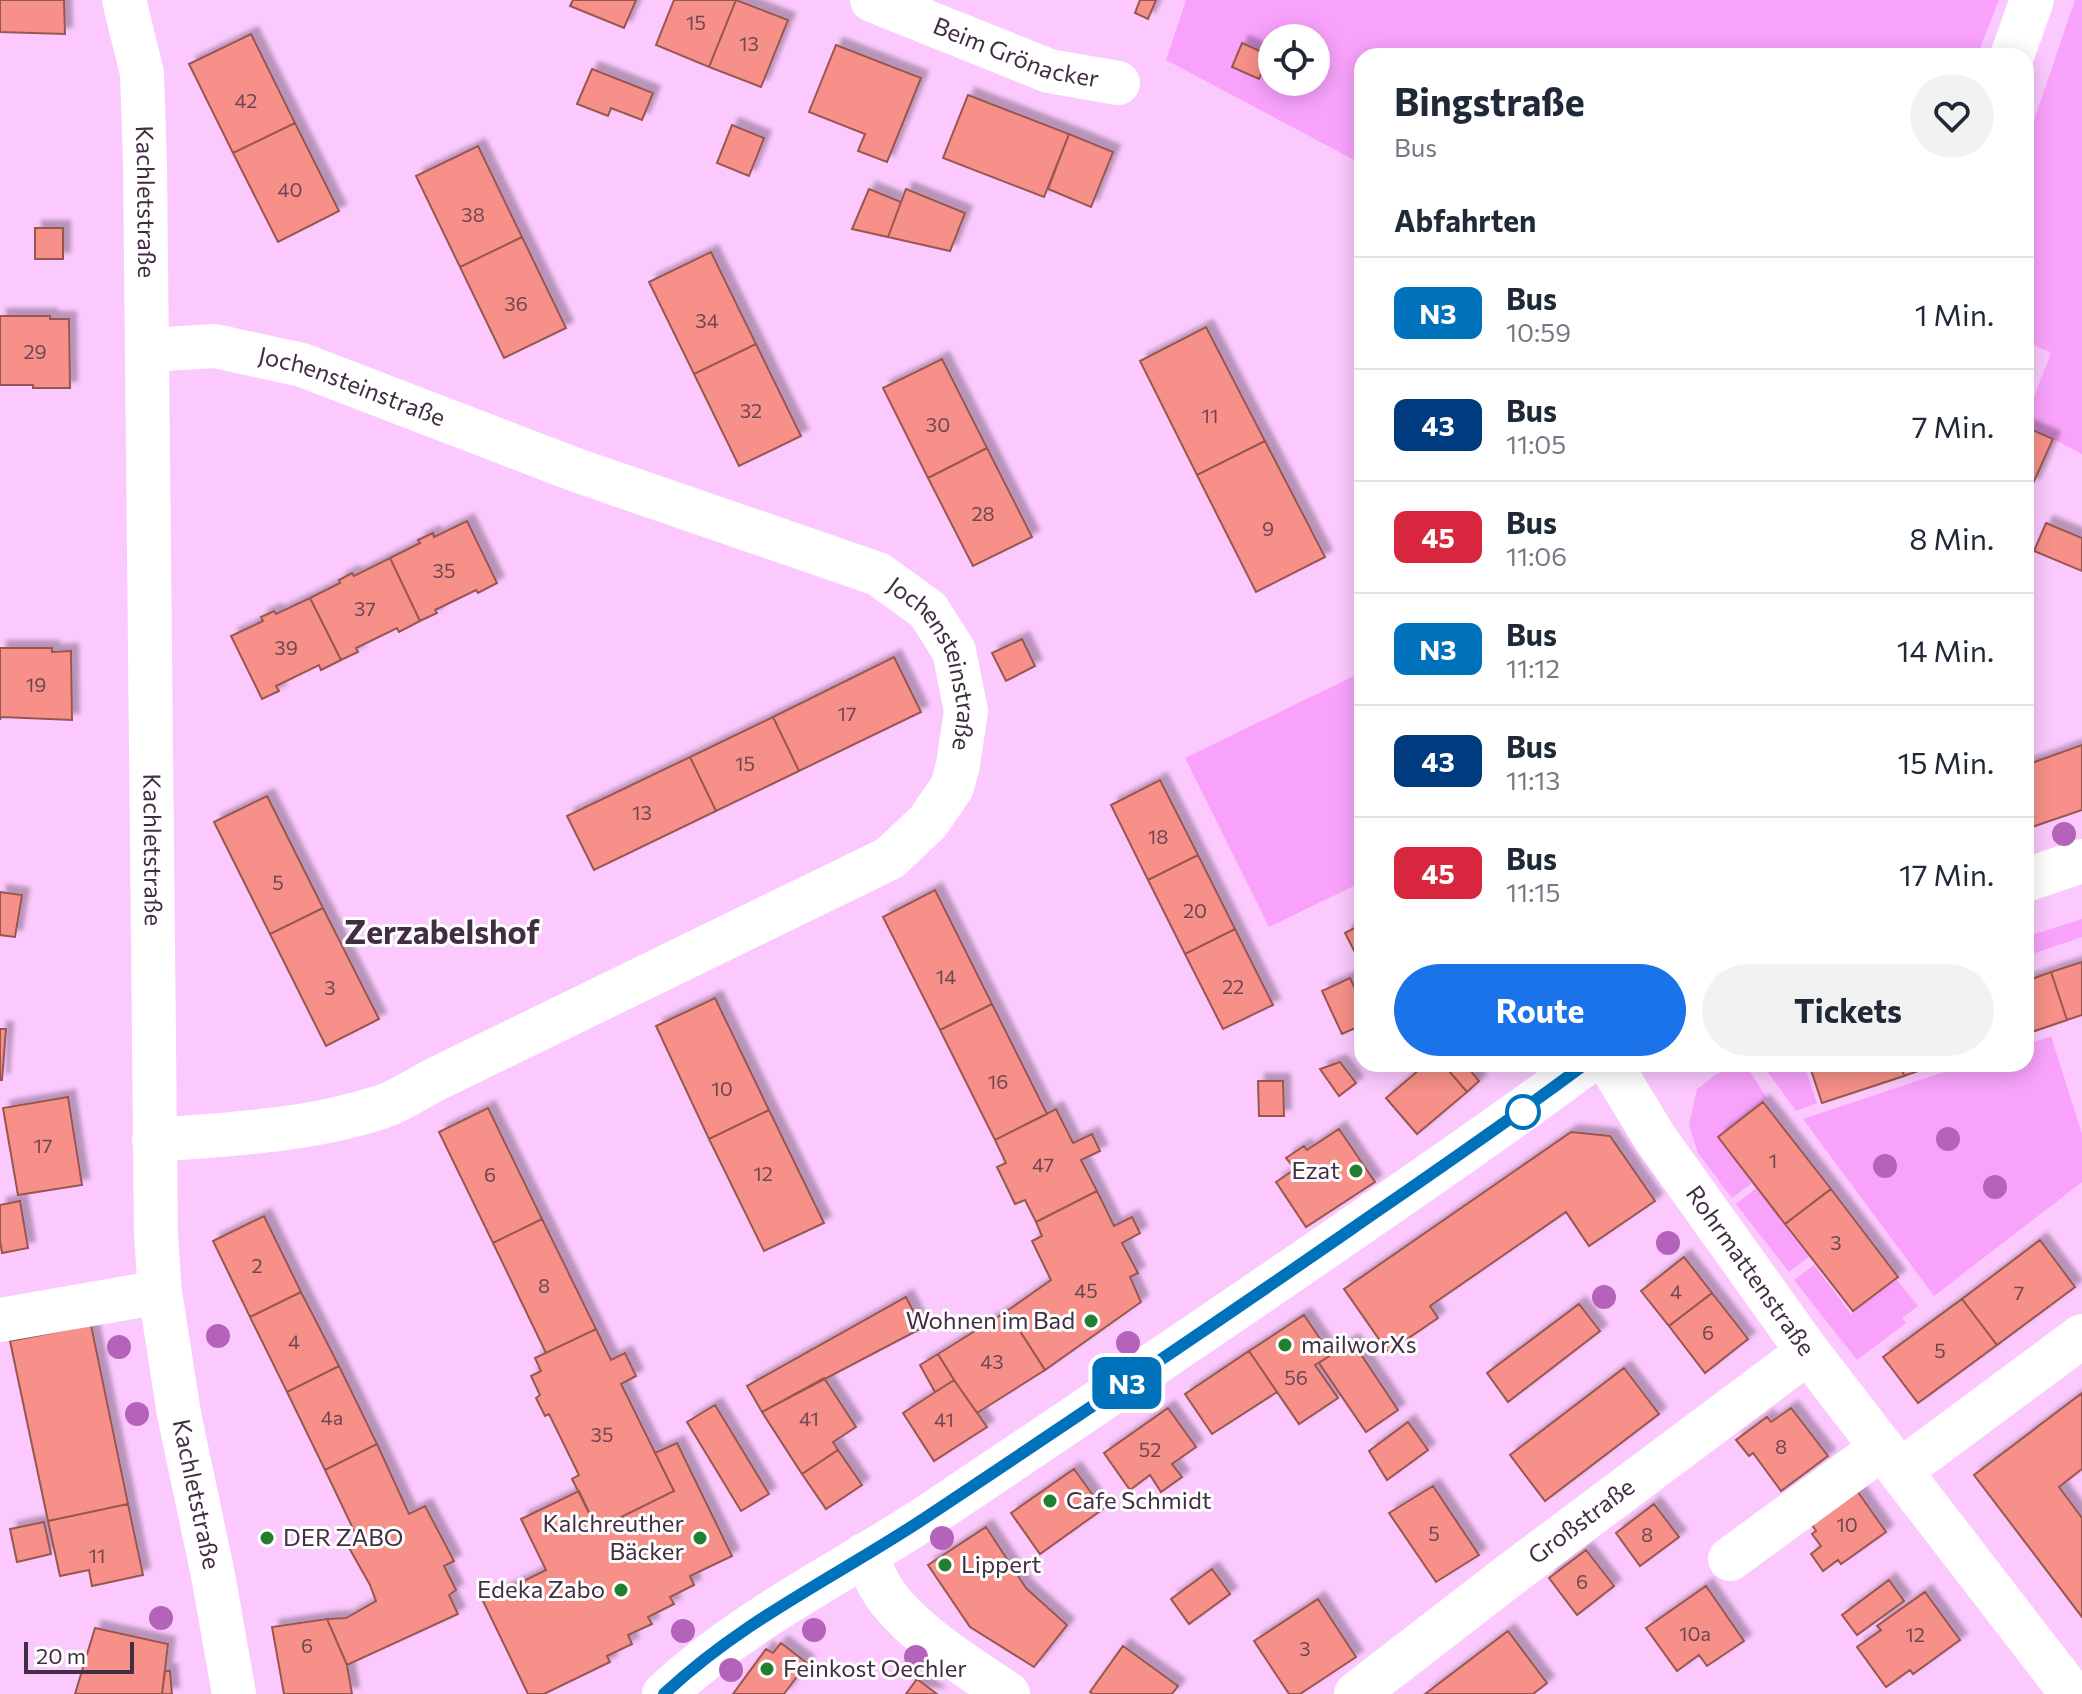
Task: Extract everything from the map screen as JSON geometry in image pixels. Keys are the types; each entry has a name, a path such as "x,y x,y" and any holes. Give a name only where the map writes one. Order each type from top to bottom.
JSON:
{"street":[{"name":"Kachletstraße","path":"124,0 142,73 148,350 148,619 156,1236 160,1292 179,1414 234,1694"},
{"name":"Beim Grönacker","path":"872,0 1049,71 1118,83"},
{"path":"2015,48 2032,0"},
{"name":"Jochensteinstraße","path":"148,350 215,346 302,365 576,470 878,574 928,610 954,651 966,711 952,787 928,822 890,858 383,1106 311,1124 154,1140"},
{"path":"2034,877 2082,861"},
{"path":"664,1694 720,1646 759,1618 928,1516 1205,1331 1524,1111 1575,1072"},
{"name":"Rohrmattenstraße","path":"1615,1072 1655,1138 1808,1352 2072,1694"},
{"path":"0,1320 160,1292"},
{"path":"1730,1559 1891,1460 2082,1336"},
{"name":"Großstraße","path":"1356,1694 1808,1352"},
{"path":"864,1555 885,1595 916,1628 1008,1694"}],"shaded area":[{"path":"1186,0 1999,0 1980,48 1354,48 1354,160 1166,60"},
{"path":"2075,0 2082,0 2082,454 2034,429 2034,397 2051,353 2034,345 2034,120"},
{"path":"1354,676 1354,886 1269,927 1185,758"},
{"path":"2082,919 2082,937 2034,953 2034,934"},
{"path":"2051,1036 2082,1134 2082,1182 1934,1296 1803,1119 1944,1072 2034,1072 2034,1042"},
{"path":"1750,1072 1767,1098 1717,1137 1752,1183 1732,1198 1698,1153 1689,1125 1697,1089 1717,1074"},
{"path":"1768,1072 1807,1072 1817,1103 1796,1111"},
{"path":"1756,1188 1809,1257 1789,1272 1736,1204"},
{"path":"1814,1265 1851,1314 1897,1280 1918,1306 1902,1318 1906,1323 1857,1360 1794,1280"}],"building":[{"path":"0,0 64,0 65,34 0,32"},
{"path":"573,0 636,0 624,28 570,6"},
{"path":"674,0 736,0 709,67 656,45"},
{"path":"736,0 788,20 761,87 709,67"},
{"path":"1140,0 1156,0 1148,19 1135,13"},
{"path":"251,34 295,123 233,153 189,64"},
{"path":"1242,43 1258,50 1258,79 1232,67"},
{"path":"836,45 921,78 887,162 858,151 865,134 809,112"},
{"path":"592,69 653,93 642,120 611,108 608,116 577,104"},
{"path":"968,95 1069,134 1044,197 943,158"},
{"path":"295,123 339,211 278,242 233,153"},
{"path":"732,125 764,138 749,176 717,163"},
{"path":"1069,134 1113,152 1091,207 1048,189"},
{"path":"478,146 522,237 460,267 416,176"},
{"path":"869,189 901,202 888,237 852,229"},
{"path":"906,189 965,213 950,251 888,237"},
{"path":"35,228 63,228 63,259 35,259"},
{"path":"522,237 566,328 504,358 460,267"},
{"path":"711,252 756,344 694,374 649,282"},
{"path":"0,316 69,319 70,388 0,385"},
{"path":"1206,327 1265,441 1197,475 1140,361"},
{"path":"756,344 801,436 739,466 694,374"},
{"path":"942,359 987,448 928,478 883,388"},
{"path":"2034,431 2053,439 2034,482"},
{"path":"1265,441 1325,557 1256,592 1197,475"},
{"path":"987,448 1032,537 973,566 928,478"},
{"path":"467,521 497,583 435,610 437,613 420,621 390,558 420,543 418,540 433,533 434,537"},
{"path":"2046,523 2082,538 2082,571 2034,551"},
{"path":"390,558 420,621 399,632 397,628 356,648 358,652 341,660 310,598 340,583 339,580 352,573 354,576"},
{"path":"310,598 341,660 321,670 319,665 276,686 279,691 262,699 231,636 263,621 261,617 274,611 276,614"},
{"path":"1022,639 1035,666 1006,681 992,653"},
{"path":"0,648 71,651 72,720 1,717 0,720"},
{"path":"894,657 921,712 799,771 773,717"},
{"path":"773,717 799,771 716,811 690,757"},
{"path":"2082,745 2082,810 2034,826 2034,762"},
{"path":"690,757 716,811 594,870 567,816"},
{"path":"1160,780 1198,855 1148,880 1111,805"},
{"path":"267,796 323,908 270,934 214,822"},
{"path":"1198,855 1235,929 1185,954 1148,880"},
{"path":"935,890 992,1004 940,1030 883,917"},
{"path":"0,892 22,895 15,937 0,935"},
{"path":"323,908 379,1019 326,1046 270,934"},
{"path":"1354,928 1354,950 1345,933"},
{"path":"1235,929 1273,1005 1223,1029 1185,954"},
{"path":"2082,962 2082,1015 2067,1020 2051,972"},
{"path":"2051,972 2067,1020 2034,1031 2034,978"},
{"path":"1350,978 1354,986 1354,1029 1342,1034 1322,991"},
{"path":"715,998 769,1110 709,1139 656,1026"},
{"path":"992,1004 1047,1114 995,1140 940,1030"},
{"path":"0,1029 6,1029 2,1080 0,1080"},
{"path":"1340,1062 1356,1083 1339,1096 1320,1069"},
{"path":"1417,1072 1450,1072 1467,1092 1417,1134 1386,1098"},
{"path":"1450,1072 1472,1072 1479,1081 1467,1092"},
{"path":"1812,1072 1903,1072 1904,1076 1822,1103"},
{"path":"1258,1081 1283,1081 1284,1116 1259,1116"},
{"path":"68,1097 82,1185 18,1195 3,1108"},
{"path":"1763,1102 1831,1189 1785,1224 1718,1137"},
{"path":"488,1108 542,1219 493,1243 439,1132"},
{"path":"1056,1109 1073,1143 1092,1134 1100,1151 1081,1160 1097,1191 1036,1222 1025,1200 1015,1204 997,1167 1006,1163 995,1140"},
{"path":"769,1110 824,1223 764,1251 709,1139"},
{"path":"1339,1129 1375,1182 1306,1227 1276,1182 1295,1169 1286,1158 1304,1146 1307,1150"},
{"path":"1571,1132 1610,1136 1655,1201 1589,1246 1566,1212 1430,1306 1438,1318 1388,1352 1344,1289"},
{"path":"1831,1189 1898,1277 1853,1311 1785,1224"},
{"path":"1097,1191 1114,1226 1132,1217 1140,1233 1122,1243 1138,1273 1130,1277 1141,1302 1045,1370 1007,1311 1051,1280 1032,1241 1042,1236 1036,1222"},
{"path":"20,1201 28,1248 2,1253 0,1205"},
{"path":"264,1216 301,1292 250,1317 213,1241"},
{"path":"542,1219 596,1329 546,1353 493,1243"},
{"path":"2040,1240 2075,1287 1997,1345 1962,1299"},
{"path":"1684,1257 1712,1293 1669,1326 1641,1291"},
{"path":"301,1292 339,1366 287,1392 250,1317"},
{"path":"1712,1293 1748,1339 1705,1373 1669,1326"},
{"path":"906,1297 922,1328 762,1412 747,1386"},
{"path":"1962,1299 1997,1345 1918,1403 1883,1357"},
{"path":"1579,1304 1600,1331 1508,1402 1487,1373"},
{"path":"1007,1311 1045,1370 977,1413 938,1354"},
{"path":"1304,1315 1331,1355 1315,1365 1338,1398 1299,1424 1249,1351"},
{"path":"91,1325 128,1504 48,1521 10,1341"},
{"path":"596,1329 611,1360 625,1353 636,1376 621,1384 674,1491 597,1529 572,1479 579,1475 549,1414 545,1416 536,1398 540,1395 531,1376 541,1371 535,1358"},
{"path":"1352,1341 1398,1410 1366,1432 1319,1363"},
{"path":"1249,1351 1277,1392 1212,1434 1185,1394"},
{"path":"938,1354 954,1380 935,1392 920,1365"},
{"path":"339,1366 377,1444 325,1470 287,1392"},
{"path":"1624,1368 1659,1414 1545,1501 1510,1455"},
{"path":"824,1378 856,1427 833,1442 838,1450 802,1474 762,1412"},
{"path":"954,1380 987,1427 934,1461 903,1413"},
{"path":"2082,1393 2082,1469 2059,1487 2082,1518 2082,1617 1974,1475"},
{"path":"715,1405 769,1494 741,1511 687,1422"},
{"path":"1168,1408 1196,1447 1172,1464 1182,1477 1161,1492 1150,1475 1130,1490 1104,1453"},
{"path":"1791,1408 1828,1456 1781,1491 1753,1453 1749,1456 1736,1440 1767,1417 1771,1422"},
{"path":"1408,1422 1428,1450 1387,1480 1369,1451"},
{"path":"677,1443 732,1556 690,1576 694,1585 670,1597 674,1604 648,1617 652,1624 628,1635 632,1644 607,1656 610,1662 544,1694 528,1694 483,1601 546,1570 521,1519 579,1491 597,1529 674,1491 655,1453"},
{"path":"377,1444 409,1514 425,1506 454,1561 444,1566 456,1590 449,1595 458,1614 347,1665 327,1619 346,1618 376,1601 348,1546 359,1541 325,1470"},
{"path":"838,1450 862,1485 826,1509 802,1474"},
{"path":"1074,1469 1103,1509 1040,1554 1011,1513"},
{"path":"1853,1485 1886,1532 1841,1564 1838,1560 1823,1571 1811,1554 1821,1546 1812,1534 1816,1531 1808,1519"},
{"path":"1433,1486 1479,1555 1436,1582 1389,1513"},
{"path":"128,1504 143,1575 92,1586 89,1570 60,1576 48,1521"},
{"path":"1654,1504 1679,1537 1640,1566 1616,1533"},
{"path":"44,1522 51,1554 17,1562 10,1529"},
{"path":"986,1527 1026,1588 1067,1625 1034,1667 970,1627 928,1565"},
{"path":"1586,1550 1614,1586 1577,1615 1549,1578"},
{"path":"1212,1569 1230,1594 1189,1624 1171,1599"},
{"path":"1889,1580 1904,1601 1857,1635 1842,1615"},
{"path":"1706,1586 1744,1641 1707,1666 1699,1655 1677,1671 1646,1628"},
{"path":"1925,1592 1960,1640 1913,1674 1910,1670 1886,1687 1857,1647 1881,1630 1877,1626"},
{"path":"1318,1599 1356,1657 1300,1694 1289,1694 1254,1641"},
{"path":"327,1619 347,1665 352,1694 284,1694 272,1627"},
{"path":"95,1628 168,1644 162,1694 75,1694"},
{"path":"1508,1631 1547,1683 1533,1694 1425,1694"},
{"path":"781,1643 807,1663 784,1694 733,1694 766,1649 773,1653"},
{"path":"1123,1646 1178,1686 1172,1694 1090,1692"},
{"path":"165,1671 170,1671 172,1694 162,1694"},
{"path":"917,1679 937,1694 906,1694"}],"bus line":[{"name":"N3","path":"664,1694 720,1646 759,1618 898,1536 1180,1348 1524,1111 1575,1072"}],"place":[{"name":"Ezat","path":"1356,1171"},
{"name":"Wohnen im Bad","path":"1091,1321"},
{"name":"mailworXs","path":"1285,1345"},
{"name":"Cafe Schmidt","path":"1050,1501"},
{"name":"DER ZABO","path":"267,1538"},
{"name":"Kalchreuther Bäcker","path":"700,1538"},
{"name":"Lippert","path":"945,1565"},
{"name":"Edeka Zabo","path":"621,1590"},
{"name":"Feinkost Oechler","path":"767,1669"}],"district":[{"name":"Zerzabelshof","path":"442,933"}]}
